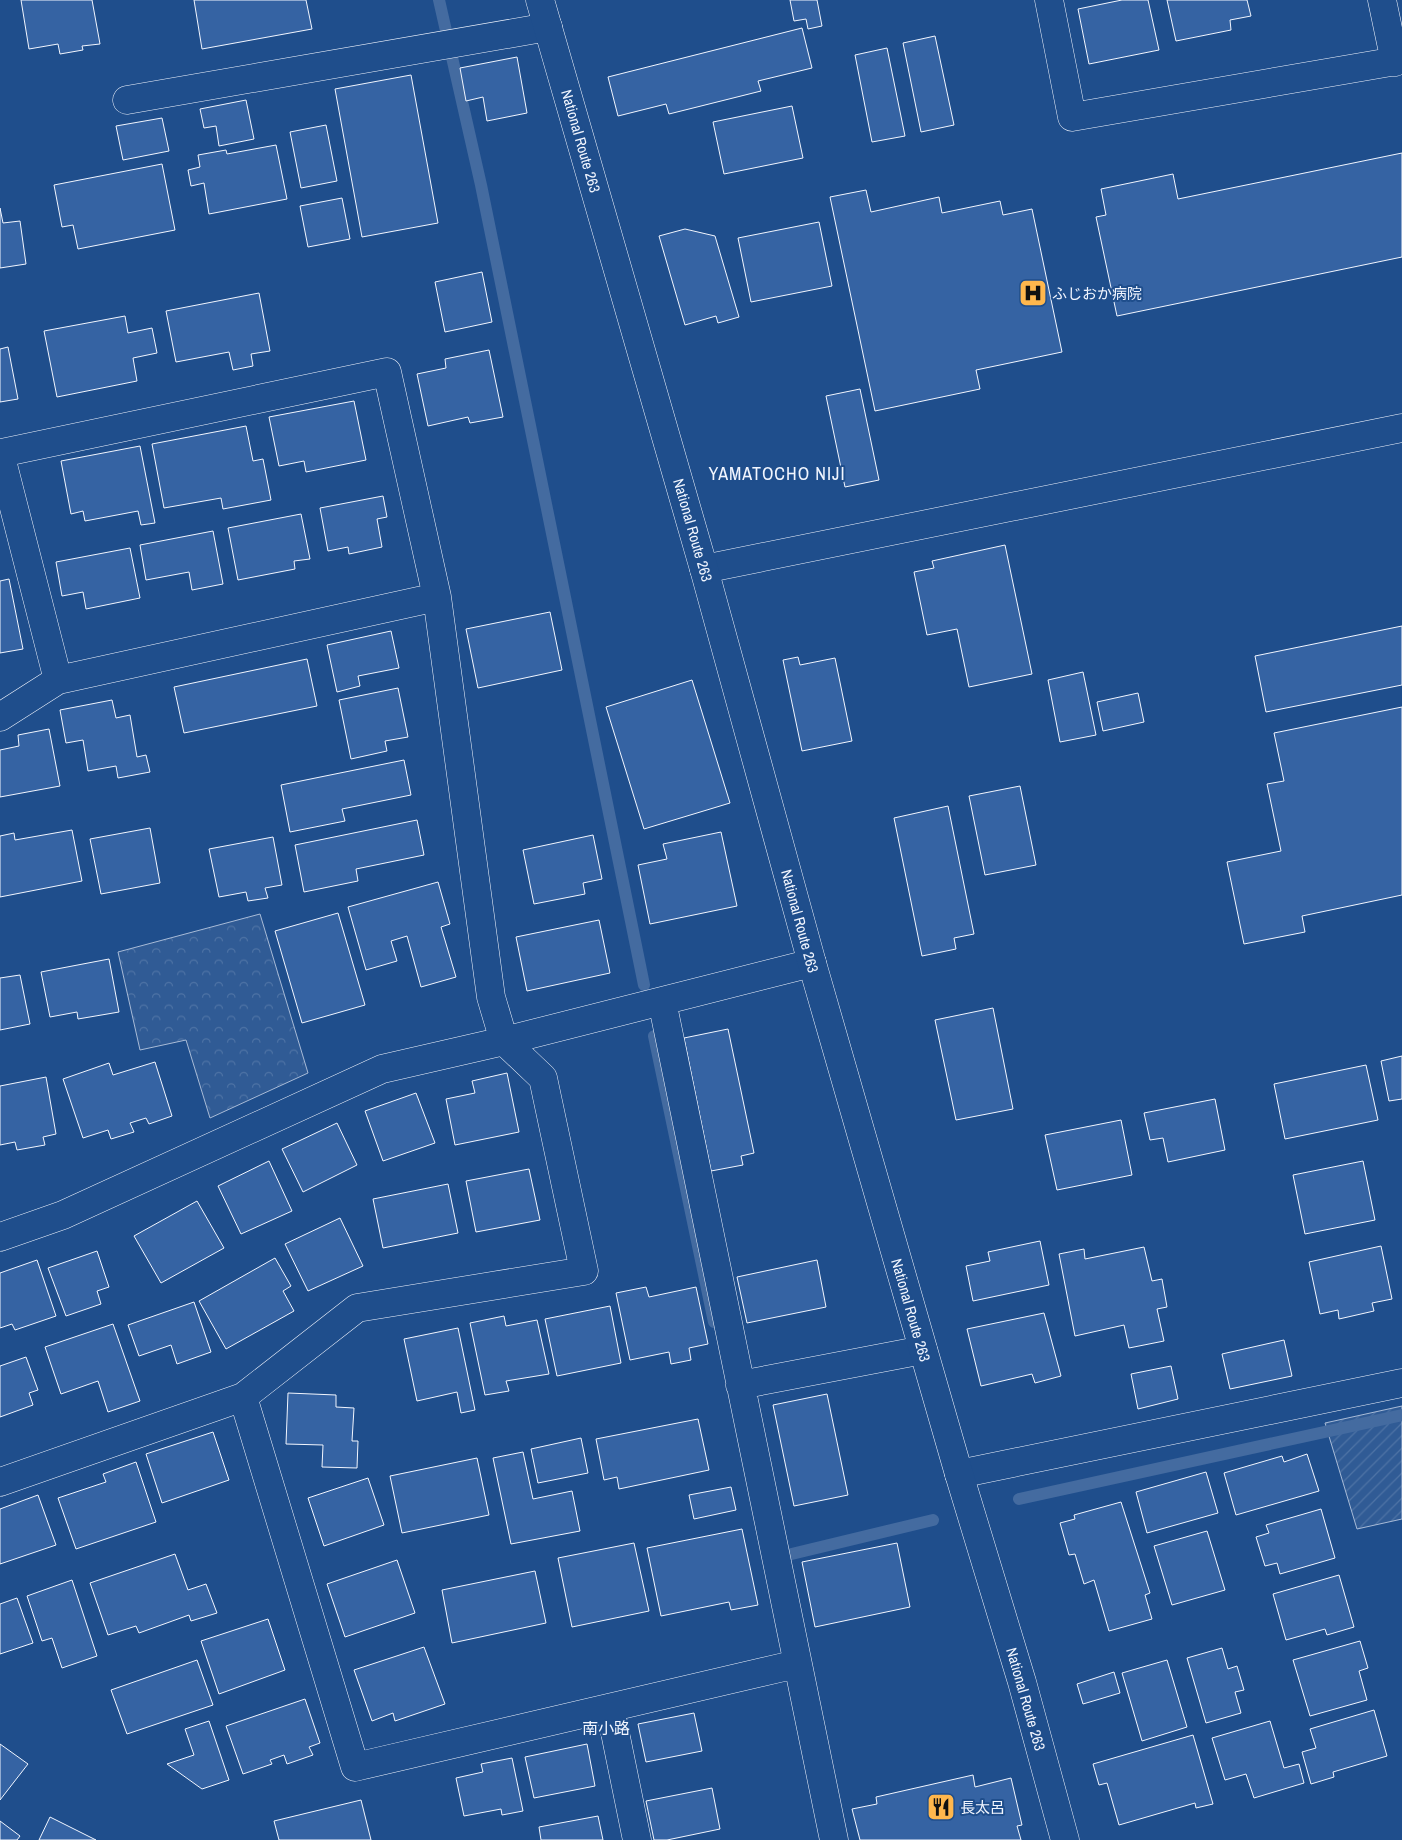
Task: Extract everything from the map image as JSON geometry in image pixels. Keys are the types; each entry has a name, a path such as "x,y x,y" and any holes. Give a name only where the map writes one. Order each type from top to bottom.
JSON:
{"main road":[{"name":"National Route 263","path":"540,0 704,569 812,963 959,1474 1022,1682 1064,1840"},
{"path":"1049,0 1072,117 1398,61 1382,0"},
{"path":"127,100 548,27"},
{"path":"0,1482 243,1397 357,1308 584,1272 543,1078 504,1041 491,997 437,597 387,372 0,453 58,680"},
{"path":"704,569 1402,428"},
{"path":"0,717 58,680 437,597"},
{"path":"0,1238 63,1214 382,1069 504,1041 812,963"},
{"path":"662,1001 778,1575 834,1840"},
{"path":"740,1386 923,1350"},
{"path":"959,1474 1402,1383"},
{"path":"243,1397 355,1767 797,1664"},
{"path":"610,1708 638,1840"}],"green space":[{"path":"260,914 308,1073 210,1118 186,1040 140,1050 118,952"},
{"path":"1402,1406 1402,1519 1357,1529 1325,1423"}],"building":[{"path":"21,0 92,0 100,44 82,46 83,50 60,54 58,44 29,49"},
{"path":"194,0 306,0 312,29 202,49"},
{"path":"790,0 817,0 822,26 808,29 806,19 794,21"},
{"path":"1122,0 1148,0 1159,50 1089,64 1078,9"},
{"path":"1167,0 1247,0 1251,16 1230,20 1231,30 1176,41"},
{"path":"802,28 812,68 758,81 761,91 669,114 666,104 618,116 608,77"},
{"path":"935,36 954,125 921,132 903,43"},
{"path":"887,48 905,136 872,142 855,55"},
{"path":"517,57 527,113 487,121 483,97 466,101 460,68"},
{"path":"411,75 438,223 362,237 335,89"},
{"path":"246,100 254,139 219,146 216,126 204,128 200,109"},
{"path":"792,106 803,158 724,174 713,122"},
{"path":"162,118 169,151 123,160 116,126"},
{"path":"326,125 337,181 301,188 290,132"},
{"path":"276,145 287,199 209,214 204,183 191,186 188,170 200,167 198,155 226,150 227,154"},
{"path":"1402,153 1402,257 1117,316 1096,217 1106,215 1101,189 1173,174 1178,199"},
{"path":"162,164 175,230 78,249 73,225 62,227 54,185"},
{"path":"866,190 871,212 939,197 942,213 1000,201 1003,215 1032,209 1062,352 976,370 980,389 875,411 830,197"},
{"path":"342,198 350,239 308,247 300,206"},
{"path":"0,208 3,223 20,221 26,264 0,268"},
{"path":"819,222 832,286 751,302 738,238"},
{"path":"685,229 715,236 739,317 718,323 716,316 685,325 659,236"},
{"path":"482,272 492,322 445,332 435,282"},
{"path":"259,293 270,351 251,354 253,366 233,370 229,352 176,362 166,311"},
{"path":"125,316 128,333 152,328 157,353 133,358 137,381 57,397 44,331"},
{"path":"8,347 18,399 0,402 0,349"},
{"path":"489,350 503,417 470,423 468,417 428,426 417,374 446,368 445,359"},
{"path":"860,389 879,480 845,487 826,396"},
{"path":"354,401 366,460 306,472 304,461 279,466 269,417"},
{"path":"246,426 253,461 263,459 271,500 223,509 221,498 164,508 152,444"},
{"path":"140,446 155,523 141,525 138,511 85,521 83,511 71,514 61,461"},
{"path":"383,496 387,517 377,519 382,547 349,554 348,547 328,551 320,508"},
{"path":"301,514 310,559 294,561 295,569 238,580 228,528"},
{"path":"213,531 223,584 192,590 189,572 146,580 140,545"},
{"path":"1005,545 1032,674 969,687 957,629 927,635 914,572 934,568 932,561"},
{"path":"130,548 140,598 86,609 83,592 62,596 56,562"},
{"path":"9,579 23,649 0,653 0,581"},
{"path":"550,612 562,670 478,688 466,629"},
{"path":"1402,626 1402,685 1266,712 1255,656"},
{"path":"391,631 399,668 358,676 360,686 337,692 327,645"},
{"path":"798,657 800,665 835,658 852,741 802,751 783,660"},
{"path":"307,659 317,706 184,733 174,687"},
{"path":"1083,672 1096,735 1060,742 1048,680"},
{"path":"692,680 730,803 644,829 606,707"},
{"path":"398,688 408,737 385,741 387,751 351,759 339,700"},
{"path":"1138,693 1144,722 1103,731 1097,702"},
{"path":"112,700 116,718 130,715 137,757 146,755 150,772 118,778 116,766 88,771 83,740 66,743 60,710"},
{"path":"1402,707 1402,895 1302,916 1305,932 1244,944 1227,862 1281,851 1267,784 1284,781 1274,733"},
{"path":"49,729 60,786 0,797 0,750 19,746 18,735"},
{"path":"404,760 411,795 342,809 345,821 290,832 281,785"},
{"path":"1020,786 1036,865 985,875 969,796"},
{"path":"948,806 974,934 954,938 956,949 922,956 894,818"},
{"path":"417,820 424,855 356,869 358,881 304,892 295,845"},
{"path":"150,828 160,883 101,894 90,839"},
{"path":"72,830 82,881 0,897 0,836 14,833 15,840"},
{"path":"721,832 737,906 650,924 638,865 667,859 663,844"},
{"path":"593,835 602,879 583,883 585,894 534,904 523,850"},
{"path":"273,837 282,885 265,888 268,898 248,901 246,892 219,897 209,849"},
{"path":"438,882 450,924 441,927 456,977 421,987 407,936 391,941 397,961 366,970 348,907"},
{"path":"338,913 365,1005 302,1023 275,931"},
{"path":"599,920 610,973 527,991 516,937"},
{"path":"109,959 119,1012 78,1019 77,1012 50,1017 41,972"},
{"path":"20,975 30,1024 0,1030 0,978"},
{"path":"993,1008 1013,1109 956,1120 935,1020"},
{"path":"728,1029 754,1153 741,1156 743,1165 711,1171 684,1038"},
{"path":"1402,1056 1402,1099 1389,1101 1381,1061"},
{"path":"155,1062 172,1116 149,1124 146,1118 130,1123 134,1132 111,1139 108,1130 83,1138 63,1079 109,1063 113,1075"},
{"path":"1366,1065 1378,1120 1285,1139 1274,1084"},
{"path":"507,1073 519,1132 455,1145 446,1099 475,1093 472,1081"},
{"path":"46,1077 56,1134 43,1137 45,1145 17,1150 15,1142 0,1145 0,1086"},
{"path":"416,1093 435,1143 383,1161 365,1111"},
{"path":"1215,1099 1225,1150 1168,1162 1163,1138 1150,1140 1144,1113"},
{"path":"1121,1120 1132,1175 1057,1190 1045,1135"},
{"path":"337,1123 357,1165 303,1192 282,1149"},
{"path":"269,1161 292,1211 241,1234 218,1186"},
{"path":"1363,1161 1375,1220 1305,1234 1293,1175"},
{"path":"529,1169 540,1220 476,1232 466,1181"},
{"path":"448,1184 458,1233 383,1248 373,1199"},
{"path":"197,1201 224,1248 161,1283 134,1236"},
{"path":"340,1218 363,1266 308,1291 285,1244"},
{"path":"1040,1241 1049,1285 973,1301 966,1266 990,1261 988,1252"},
{"path":"1381,1246 1392,1299 1372,1303 1374,1311 1339,1319 1338,1310 1320,1314 1309,1262"},
{"path":"1144,1247 1152,1281 1162,1279 1167,1307 1157,1309 1164,1341 1129,1348 1124,1325 1075,1336 1059,1254 1084,1249 1085,1259"},
{"path":"97,1251 109,1287 97,1291 101,1304 66,1316 48,1268"},
{"path":"275,1258 291,1286 283,1291 294,1311 226,1349 199,1301"},
{"path":"37,1260 56,1316 15,1330 12,1324 0,1328 0,1273"},
{"path":"817,1260 826,1307 747,1323 737,1277"},
{"path":"646,1287 649,1297 696,1287 708,1344 689,1348 691,1360 671,1364 669,1352 630,1360 616,1293"},
{"path":"194,1302 211,1352 177,1364 171,1345 139,1356 128,1325"},
{"path":"610,1306 621,1363 557,1376 545,1319"},
{"path":"1044,1313 1061,1376 1035,1383 1032,1374 981,1386 967,1329"},
{"path":"504,1316 506,1326 537,1320 549,1374 506,1381 509,1391 485,1395 470,1323"},
{"path":"113,1324 140,1401 108,1412 98,1381 61,1394 45,1347"},
{"path":"458,1328 475,1410 461,1413 457,1392 417,1401 404,1339"},
{"path":"1284,1340 1292,1376 1230,1389 1222,1354"},
{"path":"26,1357 38,1390 29,1393 33,1405 0,1417 0,1366"},
{"path":"1171,1366 1178,1399 1138,1409 1131,1374"},
{"path":"288,1393 336,1395 336,1407 354,1408 352,1441 358,1441 357,1468 322,1467 323,1445 286,1444"},
{"path":"827,1394 848,1495 794,1506 773,1405"},
{"path":"698,1419 709,1470 619,1489 617,1477 604,1480 596,1439"},
{"path":"213,1432 229,1480 162,1503 146,1454"},
{"path":"581,1438 588,1473 538,1483 531,1449"},
{"path":"523,1452 533,1499 572,1491 580,1531 511,1544 493,1458"},
{"path":"1307,1454 1319,1491 1236,1515 1224,1473 1282,1456 1284,1462"},
{"path":"477,1458 489,1515 402,1533 390,1476"},
{"path":"136,1462 156,1522 76,1549 58,1498 106,1482 103,1474"},
{"path":"1206,1472 1218,1513 1147,1533 1136,1492"},
{"path":"368,1478 384,1525 324,1546 308,1498"},
{"path":"731,1487 736,1510 694,1519 689,1495"},
{"path":"38,1495 56,1545 0,1564 0,1509"},
{"path":"1121,1502 1150,1593 1145,1595 1152,1619 1109,1631 1094,1580 1084,1584 1075,1554 1069,1555 1060,1523 1075,1519 1074,1515"},
{"path":"1321,1509 1335,1558 1280,1574 1277,1563 1265,1566 1256,1537 1269,1533 1266,1525"},
{"path":"742,1529 758,1605 731,1610 729,1602 661,1616 647,1548"},
{"path":"1207,1531 1225,1590 1172,1605 1154,1546"},
{"path":"634,1543 649,1611 572,1627 558,1558"},
{"path":"897,1543 910,1607 815,1627 802,1562"},
{"path":"175,1554 188,1590 206,1584 217,1613 191,1621 189,1615 139,1633 136,1626 108,1635 90,1583"},
{"path":"397,1560 415,1613 345,1637 327,1584"},
{"path":"535,1571 546,1623 452,1643 442,1590"},
{"path":"1339,1575 1354,1627 1327,1635 1325,1629 1286,1640 1273,1594"},
{"path":"72,1580 97,1656 62,1668 52,1638 42,1641 27,1596"},
{"path":"17,1598 33,1643 0,1654 0,1604"},
{"path":"268,1619 285,1670 219,1694 201,1641"},
{"path":"1360,1641 1368,1668 1359,1671 1367,1700 1310,1716 1293,1660"},
{"path":"424,1647 445,1704 395,1721 393,1713 372,1721 354,1670"},
{"path":"1222,1648 1228,1669 1237,1666 1244,1690 1235,1692 1241,1713 1206,1723 1187,1658"},
{"path":"197,1660 213,1705 127,1734 111,1690"},
{"path":"1167,1660 1187,1727 1142,1741 1122,1673"},
{"path":"1114,1672 1120,1693 1083,1704 1077,1684"},
{"path":"305,1699 320,1743 309,1747 313,1755 287,1764 284,1755 270,1760 272,1764 243,1774 226,1726"},
{"path":"1374,1710 1387,1756 1333,1772 1334,1777 1311,1784 1302,1752 1316,1748 1310,1729"},
{"path":"694,1713 702,1751 646,1762 638,1724"},
{"path":"209,1721 229,1780 202,1789 167,1764 194,1755 185,1729"},
{"path":"1270,1721 1284,1768 1299,1764 1304,1783 1254,1798 1246,1774 1225,1780 1212,1738"},
{"path":"1193,1735 1213,1804 1196,1808 1195,1803 1119,1825 1107,1783 1099,1785 1093,1764"},
{"path":"0,1744 28,1764 0,1800"},
{"path":"587,1744 595,1786 534,1798 525,1757"},
{"path":"512,1758 523,1811 502,1815 501,1809 464,1816 456,1778 483,1772 481,1764"},
{"name":"長太呂","path":"973,1775 975,1787 1011,1778 1022,1825 1017,1826 1021,1840 860,1840 852,1809 877,1804 876,1797"},
{"path":"712,1788 720,1829 667,1840 654,1840 646,1801"},
{"path":"361,1800 371,1840 279,1840 274,1821"},
{"path":"598,1816 603,1840 541,1840 539,1827"},
{"path":"50,1817 96,1840 39,1840"},
{"path":"0,1821 20,1836 17,1840 0,1840"}],"waterway":[{"path":"439,0 481,185 644,985"},
{"path":"654,1036 714,1322"},
{"path":"1019,1499 1402,1415"},
{"path":"775,1558 933,1520"}],"place":[{"name":"ふじおか病院","path":"1033,293"},
{"name":"長太呂","path":"941,1807"}],"district":[{"name":"YAMATOCHO NIJI","path":"777,473"},
{"name":"南小路","path":"606,1728"}]}
